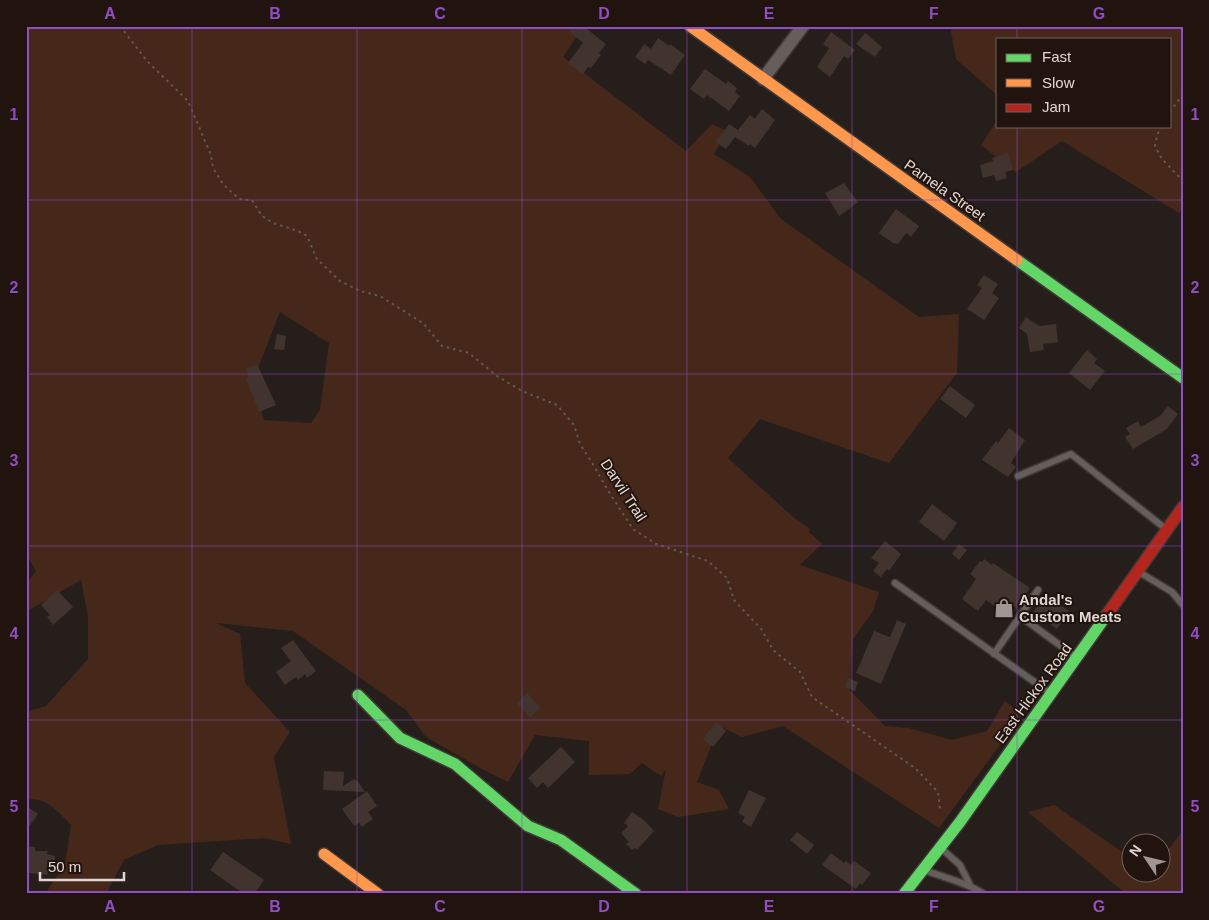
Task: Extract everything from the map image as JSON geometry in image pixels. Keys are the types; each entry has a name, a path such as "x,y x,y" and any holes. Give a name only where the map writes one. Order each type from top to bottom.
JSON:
{"street":[{"name":"Pamela Street","path":"690,26 1183,378"},
{"path":"763,79 803,26"},
{"name":"East Hickox Road","path":"904,894 940,848 1077,658 1183,507"},
{"path":"358,695 400,738 455,764 528,826 562,840 636,894"},
{"path":"324,854 378,894"}],"lane":[{"path":"1018,476 1071,454 1167,530"},
{"path":"1138,571 1172,592 1183,605"},
{"path":"895,583 1051,694"},
{"path":"994,654 1038,590"},
{"path":"1020,616 1077,658"},
{"path":"940,848 960,865 970,885"},
{"path":"923,870 970,885 984,894"}],"path":[{"name":"Darvil Trail","path":"120,26 147,61 188,101 208,148 214,168 223,184 239,199 252,200 262,216 273,223 307,236 317,259 340,281 354,288 380,296 423,323 442,346 469,353 497,376 522,391 557,405 574,425 580,444 633,529 656,544 708,561 726,578 734,600 762,630 773,650 800,672 812,697 916,768 938,792 940,809"},
{"path":"1172,109 1183,94"},
{"path":"1161,128 1157,135 1155,146 1162,159 1183,181"}],"shaded area":[{"path":"26,26 584,26 563,57 686,151 712,124 727,131 714,154 750,177 781,219 919,317 959,314 957,373 889,463 760,419 728,458 793,517 810,529 809,532 822,544 800,565 879,592 873,611 853,639 850,691 885,726 909,728 952,740 987,731 1005,701 1022,715 939,828 783,726 742,737 719,726 697,782 719,790 729,809 678,817 658,809 666,769 661,776 642,763 630,774 589,775 589,741 535,735 508,782 426,737 406,710 293,631 216,623 240,634 245,683 290,732 274,757 291,844 264,838 158,845 124,860 106,894 45,894 65,864 71,825 46,803 40,800 26,800 26,712 46,706 88,659 88,617 81,580 29,610 26,608 26,584 36,571 26,554","holes":["280,312 329,343 320,410 311,423 264,420 252,383"]},
{"path":"954,26 1183,26 1183,208 1179,213 1062,141 1016,172 981,145 996,122 996,128 1172,128 1172,38 996,38 996,94 956,59 951,31"},
{"path":"1054,805 1122,852 1122,882 1172,882 1172,845 1183,830 1183,894 1126,894 1028,812"}],"building":[{"path":"574,26 583,26 606,44 599,53 601,55 591,68 588,67 583,74 568,63 583,43 570,32"},
{"path":"831,32 855,50 848,59 844,56 830,77 817,67 829,48 823,44"},
{"path":"865,33 882,47 875,57 856,44"},
{"path":"658,38 685,55 671,75 648,60 645,64 635,57 644,44 651,49"},
{"path":"705,69 726,84 728,81 737,88 735,92 740,96 729,111 707,95 704,99 690,89"},
{"path":"762,109 775,120 755,148 735,137 726,149 716,142 729,124 738,130 750,115 755,119"},
{"path":"1008,153 1013,170 1005,172 1007,178 996,181 994,175 983,178 980,165 993,161 992,158"},
{"path":"844,183 858,202 839,216 825,193"},
{"path":"896,209 919,226 911,237 906,233 898,244 893,243 879,233"},
{"path":"984,275 998,284 992,293 999,298 984,320 967,309 982,288 977,285"},
{"path":"1026,317 1039,326 1056,324 1058,342 1043,344 1044,350 1030,352 1027,334 1019,328"},
{"path":"277,334 286,336 284,350 274,349"},
{"path":"1087,350 1097,359 1094,363 1105,371 1090,390 1069,373"},
{"path":"257,364 276,405 259,412 246,379 249,377 246,369"},
{"path":"950,386 975,405 966,418 940,399"},
{"path":"1168,406 1178,414 1167,429 1133,449 1125,437 1130,434 1126,428 1138,421 1141,427 1160,416"},
{"path":"1009,428 1025,440 1011,463 1016,467 1008,477 982,460 996,441 998,443"},
{"path":"932,504 957,523 944,541 919,522"},
{"path":"885,541 901,554 889,571 887,569 881,577 873,571 879,563 871,558"},
{"path":"959,544 967,550 959,560 952,554"},
{"path":"984,559 1030,588 1016,608 1010,603 1003,612 986,600 978,611 962,599 976,579 970,574 980,561 982,562"},
{"path":"57,590 73,607 53,625 47,617 50,615 41,605"},
{"path":"1046,595 1069,611 1057,629 1033,612"},
{"path":"897,620 906,624 881,684 856,673 874,631 890,637"},
{"path":"293,640 316,671 307,678 305,674 298,680 296,677 285,685 276,672 291,661 281,648"},
{"path":"848,678 858,682 855,691 845,687"},
{"path":"527,693 540,708 530,717 517,703"},
{"path":"716,722 726,731 713,747 703,739"},
{"path":"561,747 575,762 548,788 543,782 537,788 528,778"},
{"path":"324,771 344,772 343,786 354,779 357,780 365,792 323,790"},
{"path":"749,790 766,798 751,827 742,822 745,817 738,813"},
{"path":"367,791 377,806 368,812 373,819 362,827 359,823 354,826 342,809"},
{"path":"26,806 38,814 26,831"},
{"path":"632,812 644,820 654,831 637,850 635,848 632,850 626,844 629,842 621,833 628,826 624,823"},
{"path":"797,832 814,845 807,854 790,840"},
{"path":"26,846 35,847 35,851 48,851 47,854 55,856 55,873 48,872 47,875 29,873 29,870 26,870"},
{"path":"223,852 264,880 254,894 244,894 210,870"},
{"path":"831,853 844,863 846,861 851,865 854,861 871,873 862,885 860,883 856,889 822,865"}],"traffic: fast":[{"path":"1017,260 1183,378"},
{"path":"904,894 960,822 1106,616"},
{"path":"358,695 400,738 455,764 528,826 561,840 636,894"}],"traffic: slow":[{"path":"690,26 1017,260"},
{"path":"324,854 378,894"}],"traffic: jam":[{"path":"1106,616 1183,507"}],"place":[{"name":"Andal's Custom Meats","path":"1004,608"}]}
